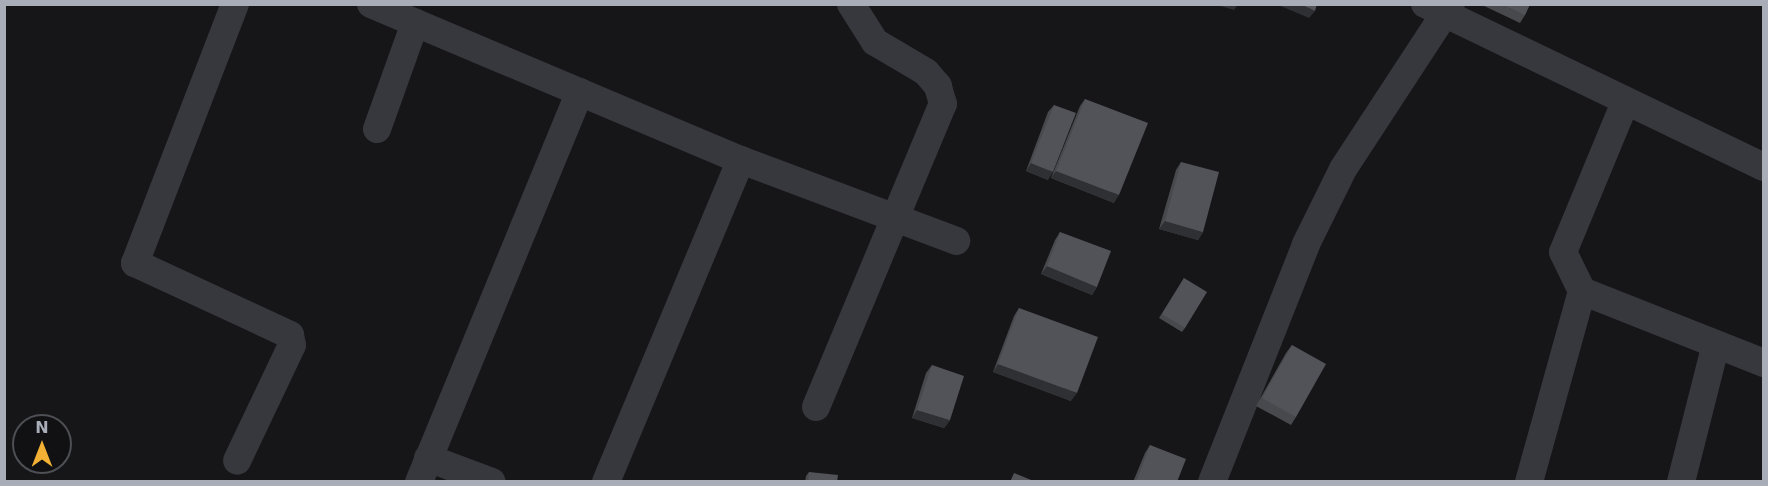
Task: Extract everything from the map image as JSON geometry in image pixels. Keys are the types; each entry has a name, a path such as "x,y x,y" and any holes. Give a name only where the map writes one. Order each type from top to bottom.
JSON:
{"street":[{"path":"235,4 135,263 290,335 292,345 237,461"},
{"path":"371,4 741,160 956,241"},
{"path":"816,407 897,219 943,104 938,86 926,72 875,42 851,4"},
{"path":"1212,482 1322,210 1440,8 1625,102 1764,167"},
{"path":"377,129 415,23"},
{"path":"492,482 424,470 580,92"},
{"path":"1529,482 1582,291 1563,252 1625,102"},
{"path":"606,482 741,160"},
{"path":"1582,291 1764,363"},
{"path":"1681,482 1716,344"}],"building":[{"path":"1300,4 1317,4 1315,11"},
{"path":"1502,4 1530,4 1525,15"},
{"path":"1085,99 1148,123 1119,195 1056,171"},
{"path":"1054,105 1076,113 1053,172 1031,163"},
{"path":"1181,162 1219,172 1203,232 1165,221"},
{"path":"1060,232 1111,251 1097,287 1047,266"},
{"path":"1184,278 1207,292 1185,328 1162,314"},
{"path":"1019,308 1098,337 1077,393 998,364"},
{"path":"1292,345 1326,364 1296,417 1262,398"},
{"path":"932,365 964,376 950,420 917,410"},
{"path":"1150,445 1186,459 1177,482 1136,482"},
{"path":"809,472 838,475 837,482 808,482"},
{"path":"1014,473 1036,482 1010,482"}]}
